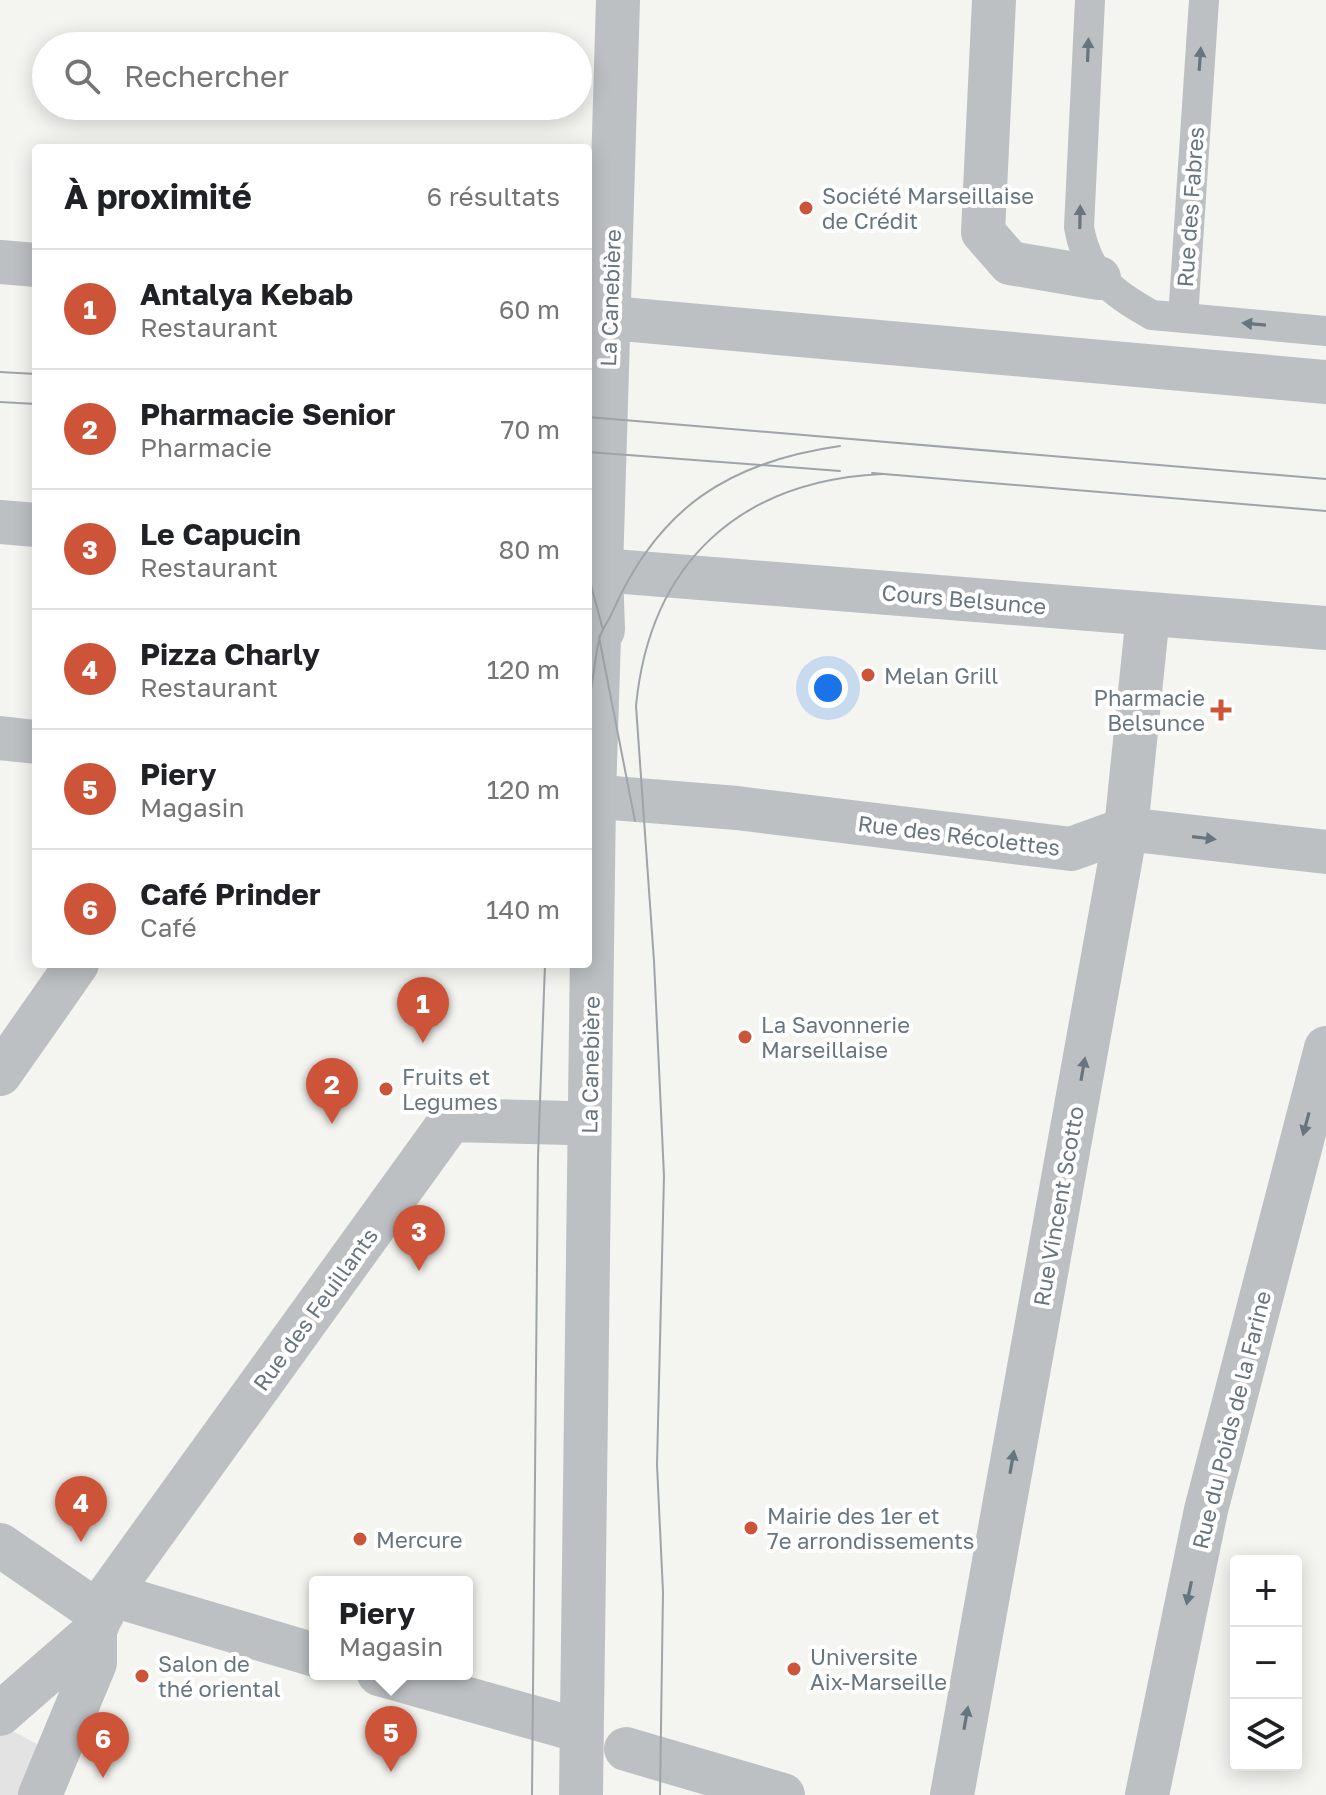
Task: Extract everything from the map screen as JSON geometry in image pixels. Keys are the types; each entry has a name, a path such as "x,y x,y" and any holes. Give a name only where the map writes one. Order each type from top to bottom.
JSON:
{"street":[{"name":"La Canebière","path":"592,776 599,637 603,630 595,570 599,317 618,0"},
{"name":"Rue des Fabres","path":"994,0 983,232 1010,263 1099,278"},
{"path":"0,262 32,265"},
{"path":"599,317 1326,382"},
{"path":"0,522 32,525"},
{"name":"Cours Belsunce","path":"595,570 1326,628"},
{"name":"Rue Vincent Scotto","path":"952,1795 1126,829 1148,614"},
{"path":"0,738 32,742"},
{"name":"Rue des Récolettes","path":"592,796 737,808 1071,849 1126,829 1326,852"},
{"path":"0,1074 74,968"},
{"name":"La Canebière","path":"581,1795 589,968"},
{"name":"Rue du Poids de la Farine","path":"1147,1795 1206,1510 1326,1048"},
{"name":"Rue des Feuillants","path":"102,1613 451,1120 570,1123"},
{"path":"0,1545 102,1613 309,1654"},
{"path":"0,1714 102,1613"},
{"path":"40,1795 95,1663 102,1613"},
{"path":"400,1680 567,1727"},
{"path":"626,1749 783,1795"}],"lane":[{"name":"Rue des Fabres","path":"1090,0 1079,227 1083,253 1099,278 1128,302 1152,315 1183,318 1204,0"},
{"path":"1183,318 1326,331"}],"shaded area":[{"path":"0,1724 57,1755 40,1795 0,1795"}],"tram line":[{"path":"0,372 32,374"},
{"path":"0,402 32,404"},
{"path":"592,417 1326,479"},
{"path":"592,680 601,633 630,576 651,545 675,518 701,496 731,478 800,453 840,446"},
{"path":"592,452 840,471"},
{"path":"872,473 1326,511"},
{"path":"660,1795 663,1592 657,1465 664,1176 654,961 636,706 645,655 660,610 683,571 711,539 745,513 786,493 831,480 882,474"},
{"path":"592,589 603,630 599,637 635,821"},
{"path":"532,1795 538,1157 545,968"}],"place":[{"name":"Société Marseillaise de Crédit","path":"806,208"},
{"name":"Melan Grill","path":"868,675"},
{"name":"Pharmacie Belsunce","path":"1221,710"},
{"name":"La Savonnerie Marseillaise","path":"745,1037"},
{"name":"Antalya Kebab","path":"423,1043"},
{"name":"Fruits et Legumes","path":"386,1089"},
{"name":"Pharmacie Senior","path":"332,1124"},
{"name":"Le Capucin","path":"419,1271"},
{"name":"Mairie des 1er et 7e arrondissements","path":"751,1528"},
{"name":"Mercure","path":"360,1539"},
{"name":"Pizza Charly","path":"81,1542"},
{"name":"Universite Aix-Marseille","path":"794,1669"},
{"name":"Salon de thé oriental","path":"142,1676"},
{"name":"Piery","path":"391,1772"},
{"name":"Café Prinder","path":"103,1778"}]}
